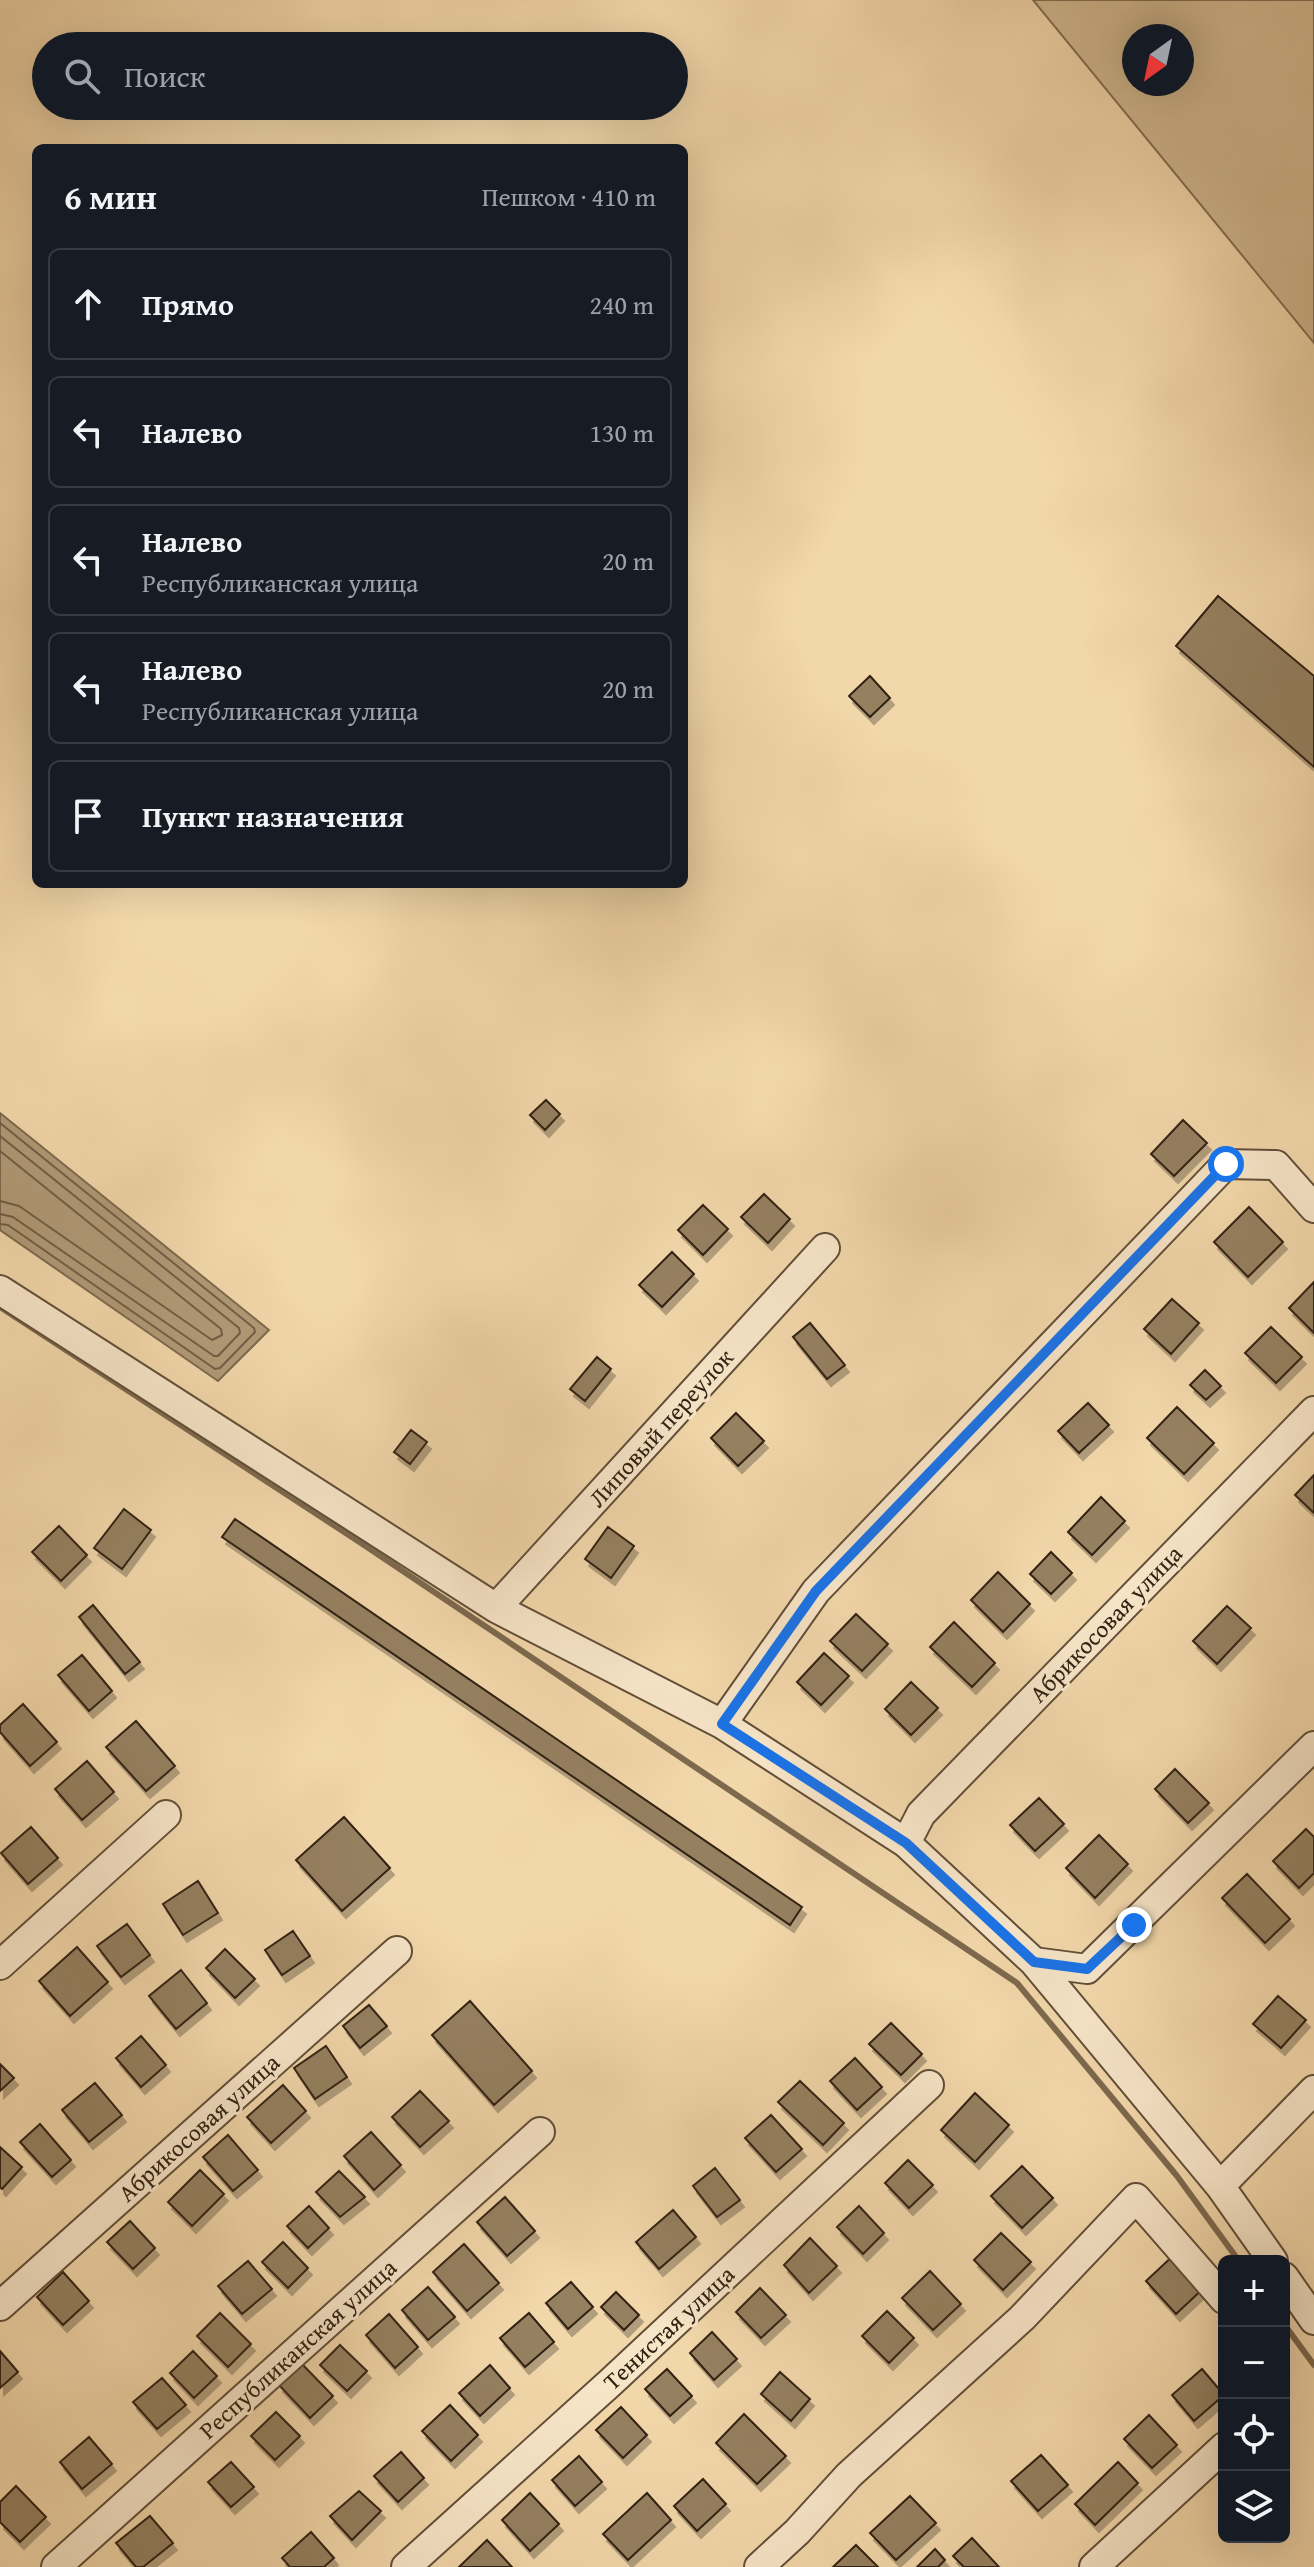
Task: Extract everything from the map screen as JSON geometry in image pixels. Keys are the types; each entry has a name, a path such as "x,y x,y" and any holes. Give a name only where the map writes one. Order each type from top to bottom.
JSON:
{"street":[{"path":"722,1724 816,1591 1226,1164 1276,1165 1314,1208"},
{"name":"Липовый переулок","path":"496,1608 825,1248"},
{"path":"0,1290 496,1608 722,1724 906,1843 1034,1962 1220,2186 1269,2255"},
{"name":"Абрикосовая улица","path":"906,1843 921,1814 1314,1411"},
{"path":"1034,1962 1087,1969 1314,1746"},
{"path":"0,1965 166,1815"},
{"name":"Абрикосовая улица","path":"0,2306 397,1951"},
{"name":"Тенистая улица","path":"406,2567 611,2382 929,2085"},
{"path":"1220,2186 1314,2090"},
{"name":"Республиканская улица","path":"56,2567 540,2132"},
{"path":"759,2567 797,2532 849,2475 1022,2318 1136,2198 1218,2292"},
{"path":"1290,2286 1314,2320"},
{"path":"1094,2567 1218,2453"}],"shaded area":[{"path":"1033,0 1314,0 1314,343"}],"water":[{"path":"0,1113 269,1330 218,1381 0,1230"}],"building":[{"path":"1218,596 1314,676 1314,767 1176,646"},
{"path":"870,676 890,698 870,717 849,696"},
{"path":"546,1100 560,1114 545,1130 530,1115"},
{"path":"1183,1120 1207,1143 1174,1176 1151,1154"},
{"path":"764,1194 790,1219 768,1243 741,1217"},
{"path":"703,1205 728,1229 703,1255 678,1230"},
{"path":"1249,1207 1283,1242 1248,1277 1214,1242"},
{"path":"672,1252 694,1274 662,1307 639,1285"},
{"path":"1314,1282 1314,1333 1289,1308"},
{"path":"1172,1299 1199,1323 1171,1354 1144,1329"},
{"path":"810,1323 845,1365 827,1379 793,1337"},
{"path":"1271,1327 1302,1357 1276,1383 1245,1353"},
{"path":"597,1357 611,1369 585,1401 570,1389"},
{"path":"1205,1370 1221,1386 1206,1400 1190,1385"},
{"path":"1088,1403 1109,1425 1079,1453 1058,1431"},
{"path":"1177,1407 1214,1443 1184,1474 1147,1438"},
{"path":"736,1413 764,1441 738,1466 711,1438"},
{"path":"411,1430 427,1442 410,1464 394,1452"},
{"path":"1314,1475 1314,1513 1295,1495"},
{"path":"1101,1497 1125,1521 1092,1555 1068,1532"},
{"path":"124,1509 151,1530 122,1569 94,1548"},
{"path":"235,1519 802,1907 790,1925 222,1537"},
{"path":"59,1526 87,1555 61,1581 32,1552"},
{"path":"608,1527 634,1546 611,1578 585,1559"},
{"path":"1051,1552 1072,1573 1051,1594 1030,1574"},
{"path":"998,1572 1030,1604 1003,1632 971,1600"},
{"path":"93,1605 140,1662 125,1674 79,1617"},
{"path":"1227,1606 1251,1628 1217,1664 1193,1641"},
{"path":"856,1614 888,1644 862,1671 830,1641"},
{"path":"954,1622 995,1663 972,1687 930,1647"},
{"path":"824,1653 849,1676 821,1705 797,1682"},
{"path":"82,1655 112,1691 89,1711 58,1675"},
{"path":"911,1682 938,1708 911,1735 885,1709"},
{"path":"23,1704 57,1742 30,1766 0,1732 0,1725"},
{"path":"136,1721 175,1766 146,1791 106,1747"},
{"path":"87,1761 114,1792 82,1820 55,1789"},
{"path":"1175,1769 1209,1803 1188,1823 1155,1789"},
{"path":"1039,1798 1064,1824 1035,1851 1010,1825"},
{"path":"344,1817 390,1868 342,1911 296,1860"},
{"path":"31,1827 58,1858 28,1884 1,1853"},
{"path":"1306,1829 1314,1837 1314,1873 1299,1888 1273,1861"},
{"path":"1099,1835 1128,1864 1095,1898 1066,1868"},
{"path":"1247,1874 1290,1919 1265,1943 1222,1898"},
{"path":"198,1881 218,1913 183,1935 163,1904"},
{"path":"127,1924 150,1955 121,1977 97,1946"},
{"path":"293,1931 310,1956 282,1975 265,1950"},
{"path":"77,1947 108,1982 70,2016 39,1981"},
{"path":"225,1949 255,1979 235,1998 206,1968"},
{"path":"181,1970 207,2003 176,2029 149,1996"},
{"path":"1278,1996 1306,2020 1281,2048 1253,2024"},
{"path":"470,2001 532,2071 494,2105 432,2035"},
{"path":"369,2005 387,2026 360,2048 343,2026"},
{"path":"891,2023 922,2054 901,2075 869,2044"},
{"path":"141,2036 166,2065 141,2087 116,2058"},
{"path":"326,2046 347,2077 315,2099 294,2068"},
{"path":"855,2058 882,2087 857,2110 830,2081"},
{"path":"0,2064 14,2078 0,2091"},
{"path":"800,2081 844,2123 823,2145 778,2102"},
{"path":"95,2083 122,2115 89,2142 62,2110"},
{"path":"283,2085 306,2111 271,2143 247,2117"},
{"path":"420,2091 449,2121 420,2147 392,2117"},
{"path":"975,2093 1009,2125 975,2162 941,2130"},
{"path":"771,2115 802,2149 776,2172 745,2138"},
{"path":"40,2124 71,2160 52,2177 20,2142"},
{"path":"371,2132 401,2165 374,2190 344,2156"},
{"path":"228,2135 258,2170 233,2191 203,2157"},
{"path":"0,2147 22,2167 2,2189 0,2187"},
{"path":"908,2160 933,2185 909,2208 885,2183"},
{"path":"1022,2166 1053,2198 1022,2228 991,2196"},
{"path":"715,2168 740,2200 717,2217 693,2186"},
{"path":"200,2170 224,2194 192,2226 168,2202"},
{"path":"339,2171 365,2197 340,2217 316,2192"},
{"path":"505,2197 535,2231 507,2256 477,2222"},
{"path":"309,2206 329,2228 308,2248 287,2226"},
{"path":"859,2206 884,2233 863,2254 837,2227"},
{"path":"673,2210 696,2237 659,2269 636,2242"},
{"path":"130,2221 155,2248 133,2269 107,2242"},
{"path":"1001,2233 1031,2262 1003,2290 974,2260"},
{"path":"810,2238 837,2266 809,2293 784,2265"},
{"path":"283,2242 308,2268 288,2288 262,2262"},
{"path":"464,2244 499,2283 467,2311 433,2272"},
{"path":"1176,2253 1206,2286 1176,2314 1146,2281"},
{"path":"248,2261 272,2289 242,2314 218,2286"},
{"path":"930,2271 961,2304 933,2330 902,2298"},
{"path":"63,2272 89,2301 63,2325 37,2297"},
{"path":"571,2282 593,2307 568,2329 546,2303"},
{"path":"428,2287 455,2317 428,2340 402,2310"},
{"path":"760,2288 786,2315 761,2338 736,2312"},
{"path":"616,2292 639,2315 624,2330 601,2307"},
{"path":"887,2311 914,2338 889,2363 862,2336"},
{"path":"220,2313 251,2344 228,2367 197,2336"},
{"path":"529,2313 554,2342 525,2367 500,2338"},
{"path":"389,2314 418,2347 395,2368 366,2335"},
{"path":"712,2332 737,2359 714,2380 690,2353"},
{"path":"340,2345 367,2371 347,2391 320,2365"},
{"path":"0,2351 18,2372 0,2388"},
{"path":"193,2351 217,2376 194,2398 170,2373"},
{"path":"301,2363 333,2396 310,2418 279,2385"},
{"path":"490,2365 510,2388 480,2416 459,2393"},
{"path":"667,2369 692,2396 670,2416 645,2389"},
{"path":"1202,2369 1218,2388 1218,2400 1194,2421 1172,2395"},
{"path":"780,2372 810,2399 791,2421 761,2394"},
{"path":"162,2378 186,2405 157,2429 133,2402"},
{"path":"450,2405 478,2435 451,2461 422,2431"},
{"path":"621,2407 647,2435 623,2458 596,2430"},
{"path":"276,2412 300,2436 275,2460 251,2436"},
{"path":"744,2414 786,2456 757,2484 716,2443"},
{"path":"1149,2415 1177,2445 1152,2468 1124,2439"},
{"path":"89,2437 112,2464 82,2489 60,2462"},
{"path":"401,2452 424,2478 398,2502 374,2476"},
{"path":"1041,2455 1068,2485 1038,2511 1011,2481"},
{"path":"579,2456 602,2482 575,2506 552,2480"},
{"path":"231,2462 254,2487 231,2507 208,2482"},
{"path":"1118,2462 1138,2483 1095,2525 1075,2504"},
{"path":"703,2479 726,2504 697,2531 674,2506"},
{"path":"16,2486 46,2517 20,2542 0,2522 0,2502"},
{"path":"359,2491 381,2511 352,2540 330,2516"},
{"path":"530,2493 559,2524 530,2551 502,2520"},
{"path":"647,2493 671,2520 628,2560 603,2534"},
{"path":"910,2496 936,2523 896,2560 870,2533"},
{"path":"150,2516 173,2543 143,2567 136,2567 116,2543"},
{"path":"311,2532 334,2558 324,2567 290,2567 282,2558"},
{"path":"972,2538 999,2567 964,2567 953,2556"},
{"path":"487,2540 512,2567 459,2567"},
{"path":"856,2545 878,2567 833,2567"},
{"path":"935,2549 945,2560 938,2567 917,2567"}],"waterway":[{"path":"0,1307 361,1543 1017,1983 1177,2176 1235,2255"},
{"path":"1286,2327 1314,2365"}],"route":[{"path":"1134,1925 1087,1969 1034,1962 906,1843 722,1724 816,1591 1226,1164"}]}
